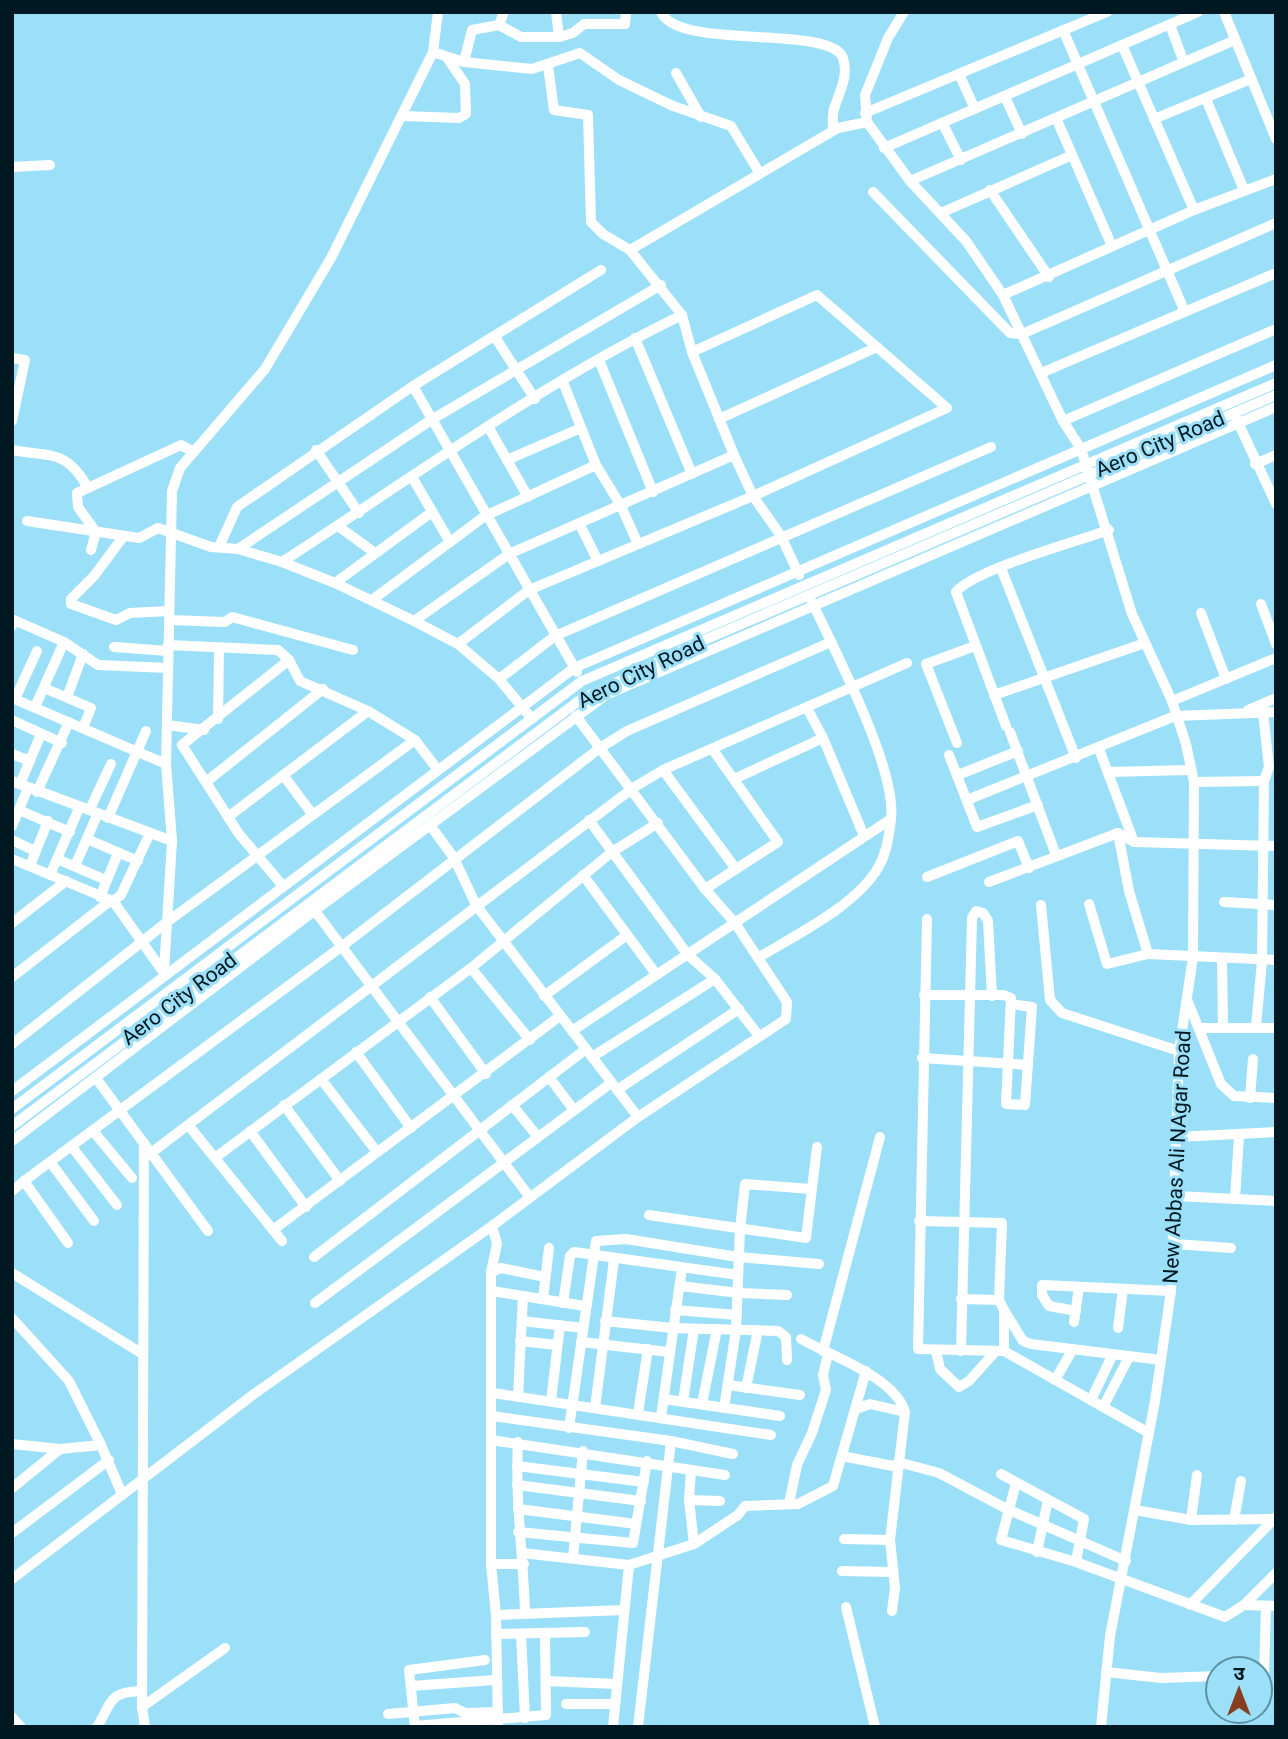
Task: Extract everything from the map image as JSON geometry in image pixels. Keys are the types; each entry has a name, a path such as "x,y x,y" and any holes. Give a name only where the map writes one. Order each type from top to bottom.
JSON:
{"street":[{"path":"164,973 172,841 166,764 169,531 172,491 180,468 265,369 331,258 433,52 438,12"},
{"path":"499,26 504,12"},
{"path":"556,12 559,37"},
{"path":"464,62 472,30 499,26 521,37 559,37 573,33 584,24 625,24 626,12"},
{"path":"661,12 667,23 674,26 715,35 782,39 839,51 843,60 844,82 834,110 836,130"},
{"path":"904,12 888,38 865,95 866,117 884,148 910,181 943,212 1003,295 1063,421 1082,449 1086,462"},
{"path":"630,250 759,172 836,130 959,74 1107,12"},
{"path":"884,148 1079,66 1198,12"},
{"path":"1224,12 1276,139"},
{"path":"1170,25 1183,60"},
{"path":"1063,30 1185,312"},
{"path":"910,181 1022,134 1183,60 1235,40"},
{"path":"1122,45 1194,210"},
{"path":"433,52 464,62 532,69 548,66 569,54 580,53 619,80 701,117 731,126 759,172"},
{"path":"403,116 459,118 466,114 468,108 465,84 448,59"},
{"path":"548,66 554,110 588,116 591,222 603,234 630,250 682,315 692,352 753,496 781,537 804,584"},
{"path":"676,73 701,117"},
{"path":"959,74 975,109"},
{"path":"1154,119 1251,79"},
{"path":"1005,97 1022,134"},
{"path":"1206,99 1244,190"},
{"path":"1264,110 1276,105"},
{"path":"1056,118 1070,156 1111,246"},
{"path":"943,124 961,160"},
{"path":"943,212 1070,156"},
{"path":"12,167 51,165"},
{"path":"1003,295 1049,277 1111,246 1194,210 1276,179"},
{"path":"990,190 1049,277"},
{"path":"873,192 1003,329 1022,334 1276,223"},
{"path":"219,547 237,507 316,450 413,386 600,270"},
{"path":"1041,373 1276,272"},
{"path":"238,549 431,420 660,285"},
{"path":"458,644 529,590 753,496 947,408 817,295 692,352"},
{"path":"282,562 450,451 635,338 682,315"},
{"path":"1063,421 1276,329"},
{"path":"495,337 535,399"},
{"path":"635,338 692,474"},
{"path":"719,419 877,347"},
{"path":"12,358 24,360 12,422"},
{"path":"599,360 653,492"},
{"path":"12,1091 164,973 575,668 1276,365"},
{"path":"563,382 596,465 621,506 638,544"},
{"name":"Aero City Road","path":"12,1110 582,681 1086,462 1276,383"},
{"path":"413,386 485,516 582,681"},
{"name":"Aero City Road","path":"12,1126 427,820 580,700 695,644 812,601 1090,474 1236,418 1276,395"},
{"path":"427,820 606,695 812,601 1095,487 1236,418 1276,407"},
{"path":"1236,418 1255,464 1276,504"},
{"path":"488,428 528,497"},
{"path":"507,460 581,428"},
{"path":"96,532 78,507 76,496 181,445 194,452"},
{"path":"499,679 555,636 991,447"},
{"path":"12,450 76,467 88,488"},
{"path":"316,450 359,513"},
{"path":"414,621 509,554 734,454"},
{"path":"1255,464 1276,455"},
{"name":"New Abbas Ali NAgar Road","path":"1086,462 1109,530 1132,614 1171,701 1186,744 1189,770 1194,782 1195,842 1193,957 1179,1051 1175,1244 1171,1291 1149,1433 1106,1672 1101,1727"},
{"path":"372,600 485,516 596,465"},
{"path":"412,477 450,542"},
{"path":"335,583 432,512"},
{"path":"27,521 139,538 158,528 219,547 238,549 282,562 372,600 458,644 499,679 532,719"},
{"path":"579,523 598,561"},
{"path":"338,526 375,553"},
{"path":"1056,855 956,592 961,586 1001,568 1109,530"},
{"path":"91,550 96,532"},
{"path":"123,537 71,604 116,621 130,613 225,622 232,617 353,650"},
{"path":"1001,568 1076,758"},
{"path":"758,958 848,900 868,883 880,865 891,819 892,791 853,688 812,601"},
{"path":"1261,604 1276,643"},
{"path":"1202,612 1226,679"},
{"path":"12,626 14,621 64,642 99,665 168,668"},
{"path":"35,707 64,642"},
{"path":"12,1191 341,947 600,748 627,731 831,642"},
{"path":"994,695 1145,643"},
{"path":"957,743 926,664 975,646"},
{"path":"114,647 278,650 289,660 300,681 368,711 415,740 438,770"},
{"path":"218,719 219,648"},
{"path":"37,651 16,699 13,723 62,743"},
{"path":"67,697 83,654"},
{"path":"1171,701 1276,657"},
{"path":"283,886 228,817 182,745 289,660"},
{"path":"147,1148 189,1126 370,985 633,788 663,770 907,663"},
{"path":"12,675 24,680"},
{"path":"44,688 91,708 83,728"},
{"path":"206,782 323,690"},
{"path":"1239,714 1276,698"},
{"path":"16,699 138,755 166,764"},
{"path":"807,708 823,738 864,836"},
{"path":"228,817 368,711"},
{"path":"1256,1027 1262,961 1264,781 1273,768 1263,712"},
{"path":"967,800 1099,749 1175,716 1276,712"},
{"path":"12,1579 254,1394 492,1226 638,1117 786,1019 789,1013 787,1002 735,923 705,889 633,788 576,716"},
{"path":"25,786 62,743 69,722"},
{"path":"167,725 204,730"},
{"path":"51,875 70,832 94,811 138,755 146,731"},
{"path":"12,826 19,810 30,761 41,734"},
{"path":"734,779 823,738"},
{"path":"12,1044 166,922 259,858 415,740"},
{"path":"1099,749 1134,842"},
{"path":"705,889 778,842 713,750"},
{"path":"958,775 1018,751"},
{"path":"12,754 30,761"},
{"path":"949,755 977,827 1038,805"},
{"path":"75,866 87,839 111,764"},
{"path":"663,770 736,869"},
{"path":"1108,772 1189,770"},
{"path":"283,775 313,815"},
{"path":"1194,782 1264,781"},
{"path":"25,786 172,841"},
{"path":"417,804 454,858 476,905 638,1117"},
{"path":"19,810 70,832"},
{"path":"572,1031 891,819"},
{"path":"589,820 688,955 715,979 760,1036"},
{"path":"18,864 35,851 48,821"},
{"path":"216,1157 471,968 612,852 658,823"},
{"path":"12,977 108,900 121,895 150,833"},
{"path":"1118,833 1129,891 1148,954"},
{"path":"989,882 1118,833 1134,842 1276,846"},
{"path":"87,839 138,861"},
{"path":"12,841 35,851"},
{"path":"927,877 1018,841 1029,868"},
{"path":"108,900 106,880 118,853"},
{"path":"57,859 106,880"},
{"path":"18,864 108,900 164,973 172,988"},
{"path":"583,875 656,974"},
{"path":"12,923 66,881"},
{"path":"1224,902 1276,905"},
{"path":"1089,904 1107,964 1148,954 1276,960"},
{"path":"1041,905 1050,1000 1062,1013 1179,1051"},
{"path":"12,1141 96,1078 312,906 529,1196"},
{"path":"961,1351 972,918 978,911 988,921 992,996"},
{"path":"927,919 918,1349 999,1352 1149,1433"},
{"path":"544,996 627,935"},
{"path":"1222,958 1223,1027"},
{"path":"471,968 530,1040"},
{"path":"314,1257 548,1077 715,979"},
{"path":"924,995 1007,995 1011,998 1006,1104 1025,1105 1032,1007 1011,1004"},
{"path":"430,997 486,1074"},
{"path":"1187,1008 1200,1028 1221,1084 1234,1096 1276,1098"},
{"path":"315,1303 574,1110 739,1009"},
{"path":"274,1230 486,1074 560,1016"},
{"path":"1200,1028 1276,1028"},
{"path":"356,1052 411,1128"},
{"path":"922,1058 1028,1065"},
{"path":"1250,1098 1252,1059"},
{"path":"548,1077 574,1110"},
{"path":"96,1078 208,1231"},
{"path":"321,1079 377,1152"},
{"path":"284,1105 340,1181"},
{"path":"512,1105 538,1137"},
{"path":"189,1126 282,1241"},
{"path":"250,1131 306,1207"},
{"path":"93,1132 132,1178"},
{"path":"1177,1137 1239,1136 1276,1132"},
{"path":"1235,1199 1239,1136"},
{"path":"789,1504 797,1465 812,1433 826,1390 823,1375 825,1353 880,1138"},
{"path":"72,1147 117,1205"},
{"path":"649,1215 784,1237 806,1238 817,1147"},
{"path":"145,1727 142,1707 141,1353 147,1148"},
{"path":"51,1163 94,1221"},
{"path":"24,1181 68,1243"},
{"path":"724,1408 736,1330 738,1257 745,1184 811,1189"},
{"path":"1176,1196 1276,1202"},
{"path":"919,1221 1002,1223 999,1352 959,1387 940,1369 936,1351"},
{"path":"492,1226 497,1244 491,1272 491,1564 496,1615 495,1680 498,1720"},
{"path":"784,1237 784,1261"},
{"path":"569,1428 596,1241 626,1239 738,1257 819,1264"},
{"path":"656,1266 658,1244"},
{"path":"1175,1244 1231,1248"},
{"path":"543,1300 549,1248"},
{"path":"563,1303 571,1252 656,1266 738,1275"},
{"path":"595,1408 614,1260"},
{"path":"491,1272 501,1268 545,1277"},
{"path":"638,1727 667,1465 664,1399 682,1268"},
{"path":"12,1272 141,1353"},
{"path":"1079,1287 1075,1317 1049,1306 1042,1295 1042,1285 1171,1291"},
{"path":"680,1286 787,1295"},
{"path":"1118,1328 1123,1289"},
{"path":"492,1291 585,1306"},
{"path":"518,1397 523,1296"},
{"path":"961,1299 1002,1305"},
{"path":"1002,1305 1023,1341 1112,1356 1161,1360"},
{"path":"676,1310 737,1315"},
{"path":"12,1318 69,1381 109,1460 122,1493"},
{"path":"522,1321 583,1328"},
{"path":"605,1321 672,1328 758,1330 783,1334 787,1360"},
{"path":"551,1401 560,1325"},
{"path":"683,1402 694,1329"},
{"path":"702,1404 717,1329"},
{"path":"746,1388 758,1330"},
{"path":"801,1339 866,1371 901,1401 905,1412 890,1540 892,1611"},
{"path":"520,1341 557,1345"},
{"path":"581,1342 669,1352"},
{"path":"638,1413 648,1349"},
{"path":"1055,1380 1073,1349"},
{"path":"1091,1400 1112,1356"},
{"path":"1103,1407 1129,1357"},
{"path":"491,1564 523,1559 573,1558 629,1565 694,1544 749,1505 798,1504 833,1486 866,1371"},
{"path":"728,1385 800,1395"},
{"path":"493,1393 771,1435"},
{"path":"664,1399 780,1416"},
{"path":"856,1409 870,1404 905,1412"},
{"path":"492,1416 668,1441 733,1454"},
{"path":"491,1440 583,1451 725,1475"},
{"path":"518,1442 518,1532 523,1559 525,1611"},
{"path":"12,1444 60,1449 101,1445"},
{"path":"12,1488 60,1449"},
{"path":"573,1558 583,1451"},
{"path":"842,1456 939,1473 1007,1509 1126,1561"},
{"path":"12,1533 109,1460"},
{"path":"518,1532 633,1543 647,1461"},
{"path":"517,1466 643,1482"},
{"path":"691,1470 689,1500 694,1544"},
{"path":"1001,1474 1084,1520 1076,1562"},
{"path":"1191,1520 1197,1475"},
{"path":"1234,1520 1241,1480"},
{"path":"1016,1483 1000,1540 1076,1562 1225,1617 1244,1605 1276,1573"},
{"path":"517,1486 641,1501"},
{"path":"689,1500 720,1501"},
{"path":"1037,1552 1048,1500"},
{"path":"518,1509 636,1524"},
{"path":"1135,1510 1191,1520 1275,1518"},
{"path":"1190,1605 1275,1518"},
{"path":"844,1539 890,1540"},
{"path":"613,1727 629,1565"},
{"path":"842,1571 893,1572"},
{"path":"1244,1605 1271,1606 1268,1655"},
{"path":"846,1607 875,1727"},
{"path":"496,1615 525,1611 624,1610"},
{"path":"496,1634 585,1632"},
{"path":"485,1660 409,1671 415,1726 546,1715 544,1633"},
{"path":"521,1634 525,1718"},
{"path":"142,1707 225,1648"},
{"path":"1106,1672 1161,1678 1204,1676"},
{"path":"411,1686 495,1680"},
{"path":"546,1681 616,1684"},
{"path":"97,1727 116,1695 121,1692 142,1691"},
{"path":"566,1704 614,1704"},
{"path":"388,1714 455,1708 465,1713 498,1720"},
{"path":"12,1717 20,1727"}]}
